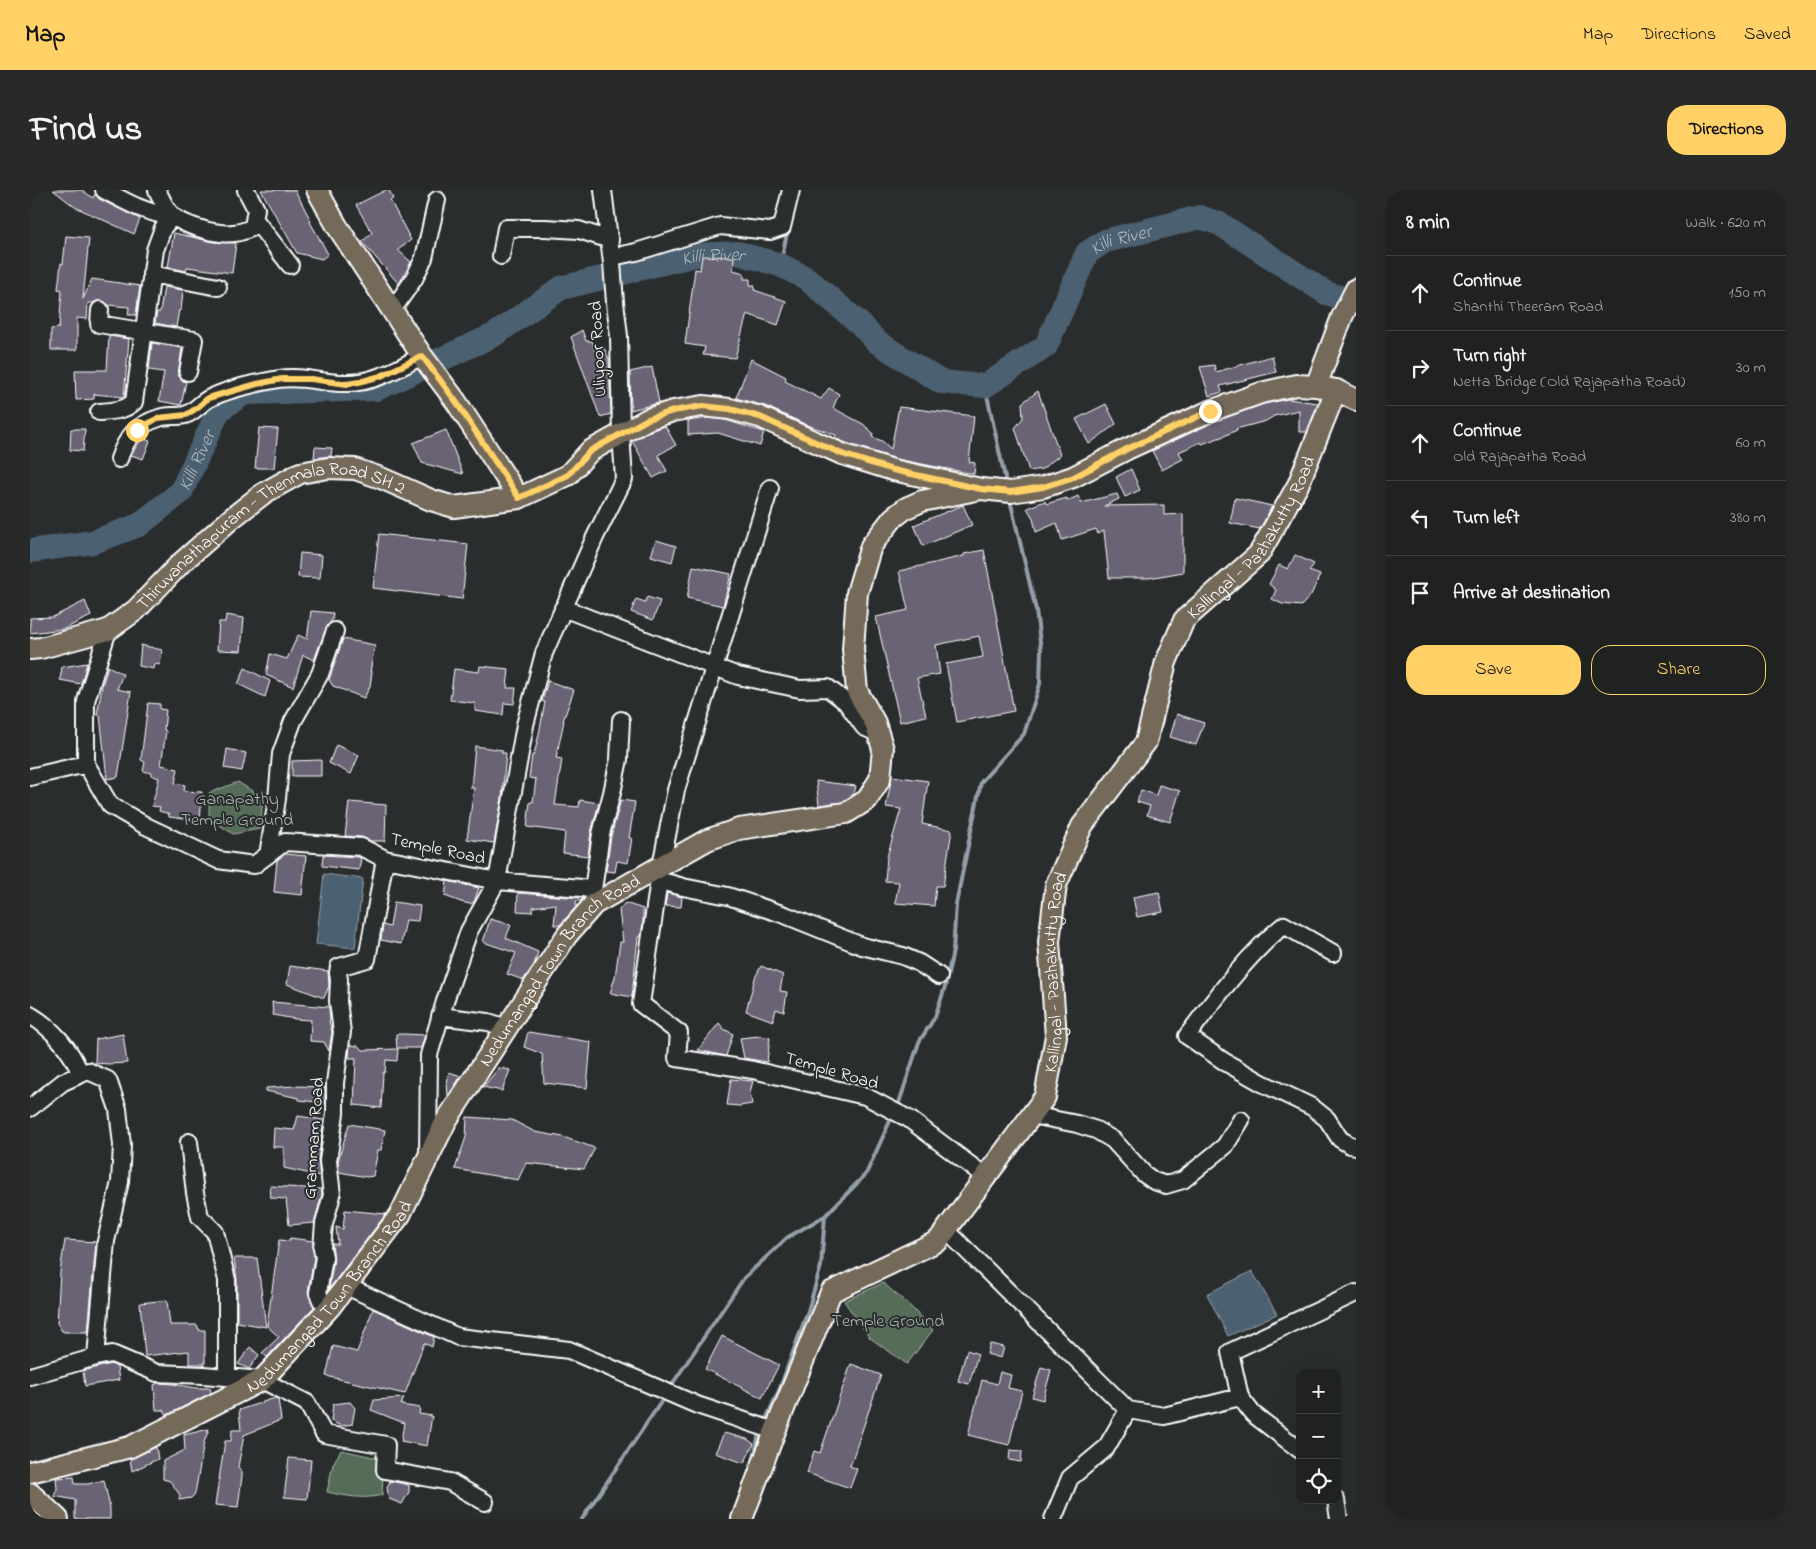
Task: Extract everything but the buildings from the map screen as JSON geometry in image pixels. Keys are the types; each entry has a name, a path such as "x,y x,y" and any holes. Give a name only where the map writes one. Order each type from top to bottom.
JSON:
{"main road":[{"path":"317,190 337,226 422,356 455,400 519,498"},
{"path":"1316,386 1342,317 1356,288"},
{"path":"981,489 1011,492 1043,487 1074,477 1127,449 1210,411 1261,393 1296,385 1316,386 1336,390 1356,400"},
{"name":"Kallingal - Pazhakutty Road","path":"742,1519 831,1292 938,1241 1045,1097 1056,1036 1048,942 1056,885 1082,826 1146,742 1166,662 1184,620 1259,554 1298,485 1336,390"},
{"name":"Thiruvanathapuram - Thenmala Road SH 2","path":"30,649 41,648 108,630 136,610 180,564 232,518 264,493 300,473 328,468 355,469 382,478 431,500 454,507 519,498 568,475 590,451 648,419 673,411 703,406 730,409 760,417 842,454 893,470 981,489"},
{"name":"Nedumangad Town Branch Road","path":"30,1472 130,1448 262,1380 330,1307 400,1215 446,1121 593,897 659,873 707,840 739,829 846,813 867,800 880,779 883,749 875,723 857,691 853,648 857,593 871,546 893,518 906,508 922,501 981,489"},
{"path":"30,1494 58,1519"}],"street":[{"path":"104,190 130,204 158,214 172,216 182,222 211,233 244,232 253,227 256,209 246,190"},
{"path":"157,190 172,216"},
{"name":"Uliyoor Road","path":"428,1159 429,1055 440,1016 469,931 497,881 525,725 544,653 595,538 624,480 619,336 614,302 610,240 603,190"},
{"path":"612,260 720,226 770,231 782,227 790,190"},
{"path":"393,309 414,279 424,258 437,200"},
{"path":"100,412 118,410 134,402 142,333 155,250 163,228 172,216"},
{"path":"255,220 290,265"},
{"path":"501,256 506,228 579,230 610,240"},
{"path":"151,274 218,287"},
{"path":"100,310 99,324 142,333 194,340 188,372"},
{"path":"119,459 130,435 137,430 158,418 186,415 208,398 282,379 311,379 347,384 359,382 381,376 422,356"},
{"path":"770,488 676,790 659,873 682,887 728,896 786,915 862,946 903,956 919,963 939,976"},
{"path":"564,608 738,676 800,688 828,688 846,702 864,727 879,734"},
{"path":"30,777 86,764 86,701 108,630"},
{"path":"268,855 277,799 281,754 293,721 320,674 335,631"},
{"path":"593,897 601,834 619,759 621,720"},
{"name":"Temple Road","path":"86,764 110,804 146,826 218,860 254,865 284,842 361,847 385,859 497,881 582,888 593,897"},
{"name":"Grammam Road","path":"330,1307 321,1300 318,1293 324,1257 322,1248 324,1224 332,1195 328,1161 331,1149 331,1128 335,1113 335,1083 342,1032 338,1010 338,973 339,967 366,959 385,859"},
{"name":"Temple Road","path":"659,873 640,1004 679,1033 677,1058 753,1070 865,1096 909,1119 986,1177"},
{"path":"1333,953 1284,925 1274,933 1224,987 1187,1036 1262,1083 1312,1107 1327,1119 1340,1139 1356,1146"},
{"path":"30,1015 41,1022 55,1037 78,1070"},
{"path":"440,1016 488,1022 507,1028"},
{"path":"30,1108 78,1070 95,1064"},
{"path":"78,1070 88,1070 108,1080 118,1109 122,1145 120,1182 106,1241 96,1357"},
{"path":"1032,1115 1077,1124 1096,1130 1114,1140 1144,1174 1154,1181 1166,1185 1183,1180 1225,1146 1241,1120"},
{"path":"189,1142 200,1217 215,1232 227,1280 228,1377"},
{"path":"946,1230 1128,1410 1164,1416 1240,1397"},
{"path":"346,1286 458,1337 569,1350 697,1405 775,1431"},
{"path":"1296,1447 1253,1414 1240,1397 1230,1352 1356,1293"},
{"path":"30,1376 112,1354 157,1373 262,1380 307,1403 324,1434 386,1445 384,1470 450,1482 484,1502"},
{"path":"1052,1519 1070,1478 1106,1448 1128,1410"},
{"path":"1337,1504 1339,1519"}],"green space":[{"name":"Ganapathy Temple Ground","path":"238,782 263,798 260,829 233,834 209,818 209,793"},
{"name":"Temple Ground","path":"883,1283 910,1306 933,1330 907,1364 870,1338 844,1301"},
{"path":"341,1450 378,1458 383,1476 382,1495 361,1497 327,1492 333,1464"}],"water":[{"path":"324,874 363,879 355,948 316,944"},
{"path":"1252,1271 1277,1314 1228,1336 1207,1294"}],"waterway":[{"name":"Killi River","path":"30,551 93,542 139,525 181,492 219,410 245,393 376,389 494,335 561,288 695,255 738,253 780,265 806,278 859,323 877,342 941,382 985,386 1046,346 1087,253 1105,241 1200,217 1220,224 1326,293 1356,302"},
{"path":"780,265 788,229"},
{"path":"985,386 1005,478"},
{"path":"899,1103 919,1042 935,1017 945,987 953,951 956,904 981,782 1024,734 1040,684 1041,650 1036,610 1011,504"},
{"path":"767,1417 780,1388 808,1311 821,1266 825,1216 866,1174 890,1121"},
{"path":"673,1383 744,1278 788,1237 825,1216"},
{"path":"582,1519 661,1402"},
{"path":"753,1463 759,1433"}],"route":[{"path":"137,430 158,418 186,415 208,398 230,391 282,379 311,379 347,384 359,382 381,376 422,356 455,400 519,498 568,475 590,451 648,419 673,411 703,406 730,409 760,417 842,454 893,470 981,489 1011,492 1043,487 1074,477 1127,449 1210,411"}]}
